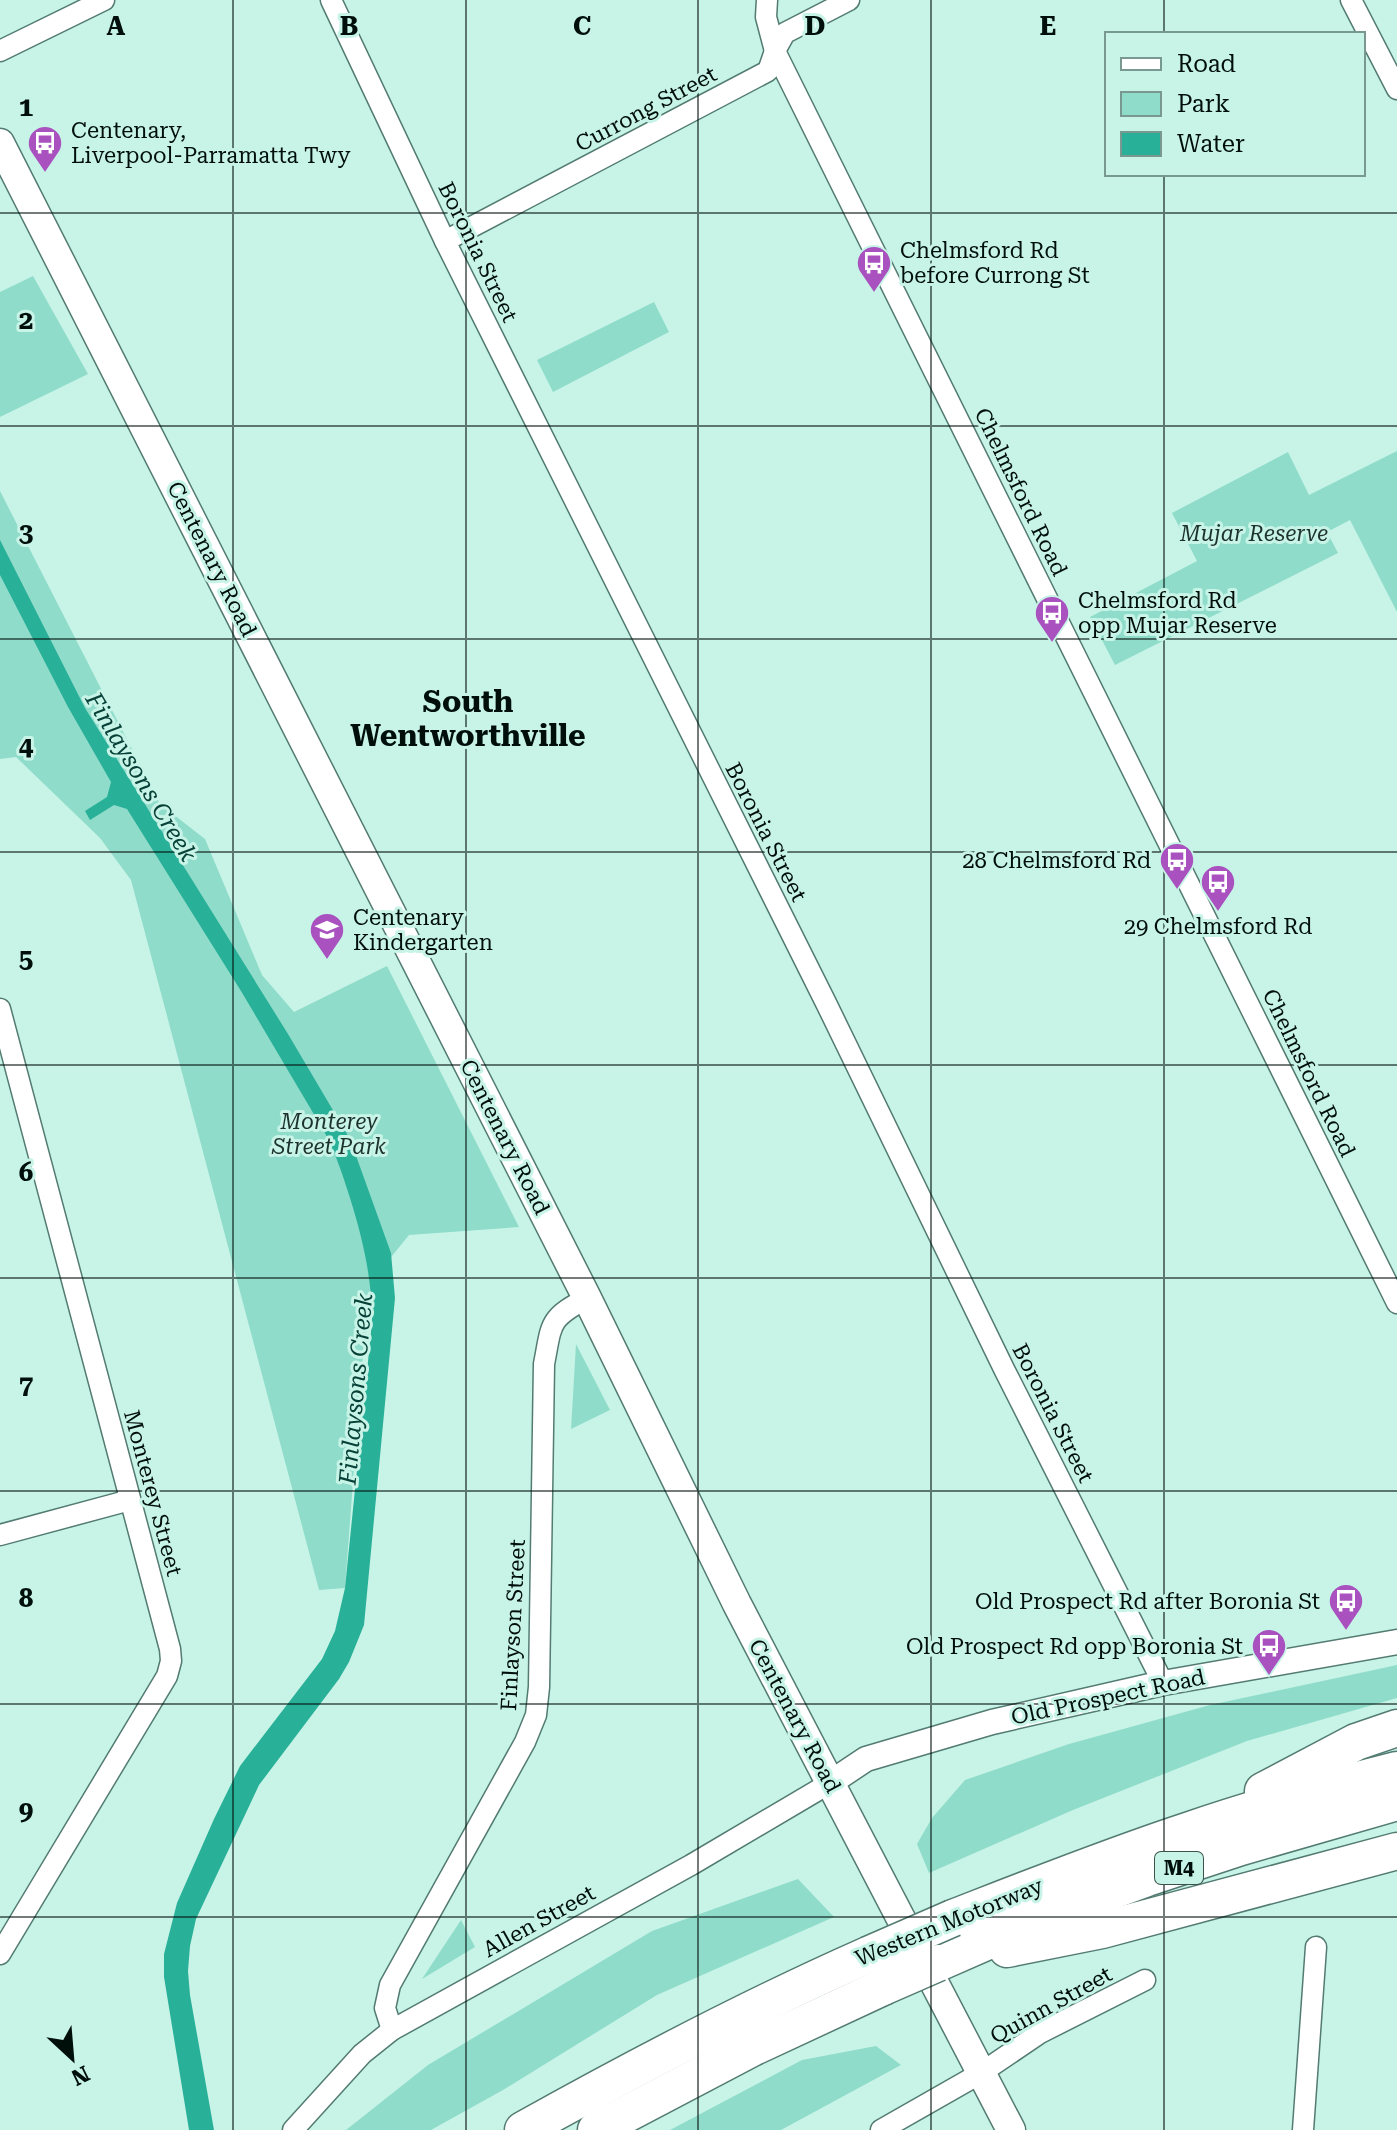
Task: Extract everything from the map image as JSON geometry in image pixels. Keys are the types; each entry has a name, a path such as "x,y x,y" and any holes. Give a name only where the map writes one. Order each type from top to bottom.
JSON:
{"highway":[{"path":"1187,1830 1356,1742 1397,1728"},
{"name":"Western Motorway","path":"596,2130 752,2048 883,1987 957,1947 1059,1876 1276,1802 1397,1770"},
{"name":"Western Motorway","path":"523,2130 715,2027 868,1955 957,1947 1147,1878 1397,1802"},
{"path":"957,1947 1102,1930 1397,1851"}],"main road":[{"name":"Centenary Road","path":"0,143 587,1298 737,1604 1011,2130"}],"street":[{"path":"0,51 104,0"},
{"name":"Boronia Street","path":"331,0 445,241 1163,1683"},
{"name":"Chelmsford Road","path":"767,0 766,17 775,51 1397,1303"},
{"name":"Currong Street","path":"445,241 768,71 785,33 849,0"},
{"path":"1351,0 1397,89"},
{"name":"Monterey Street","path":"0,1009 170,1649 170,1669 0,1954"},
{"name":"Finlayson Street","path":"392,2030 385,2008 390,1985 525,1742 536,1715 544,1364 552,1325 562,1311 587,1298"},
{"path":"0,1535 130,1500"},
{"name":"Old Prospect Road","path":"830,1783 866,1759 992,1722 1163,1683 1397,1642"},
{"name":"Allen Street","path":"293,2130 362,2054 392,2030 691,1865 830,1783"},
{"path":"1303,2130 1316,1947"},
{"name":"Quinn Street","path":"981,2073 1040,2033 1145,1980"},
{"path":"881,2130 981,2073"}],"green space":[{"path":"33,276 88,374 0,417 0,292"},
{"path":"654,302 669,332 553,392 537,360"},
{"name":"Mujar Reserve","path":"1397,451 1397,612 1350,520 1327,532 1338,553 1115,665 1090,617 1197,561 1172,513 1288,452 1309,495"},
{"name":"Monterey Street Park","path":"0,491 160,804 205,839 262,975 294,1012 387,966 519,1227 409,1235 371,1282 345,1588 319,1590 131,880 100,838 16,757 0,759"},
{"path":"576,1344 610,1410 571,1429"},
{"path":"1397,1665 1397,1698 1247,1741 1073,1810 929,1873 917,1844 932,1818 965,1780 1069,1744 1210,1705"},
{"path":"798,1879 834,1917 657,1995 503,2090 431,2130 346,2130 428,2065 652,1931"},
{"path":"461,1920 475,1947 422,1979"},
{"path":"876,2046 901,2065 781,2130 670,2130 802,2060"}],"water":[{"path":"0,540 85,708 350,1139 391,1253 395,1298 364,1625 339,1679 259,1785 196,1919 190,1946 190,1995 214,2130 189,2130 164,1977 164,1954 177,1903 240,1766 322,1659 335,1631 345,1588 372,1322 368,1275 355,1214 333,1149 241,991 127,809 114,805 90,820 85,811 107,797 111,782 68,707 0,575"}],"place":[{"name":"Centenary, Liverpool-Parramatta Twy","path":"45,174"},
{"name":"Chelmsford Rd before Currong St","path":"874,294"},
{"name":"Chelmsford Rd opp Mujar Reserve","path":"1052,644"},
{"name":"28 Chelmsford Rd","path":"1177,891"},
{"name":"29 Chelmsford Rd","path":"1218,913"},
{"name":"Centenary Kindergarten","path":"327,961"},
{"name":"Old Prospect Rd after Boronia St","path":"1346,1632"},
{"name":"Old Prospect Rd opp Boronia St","path":"1269,1677"}],"district":[{"name":"South Wentworthville","path":"468,718"}],"water label":[{"name":"Finlaysons Creek","path":"141,777"},
{"name":"Finlaysons Creek","path":"356,1389"}]}
